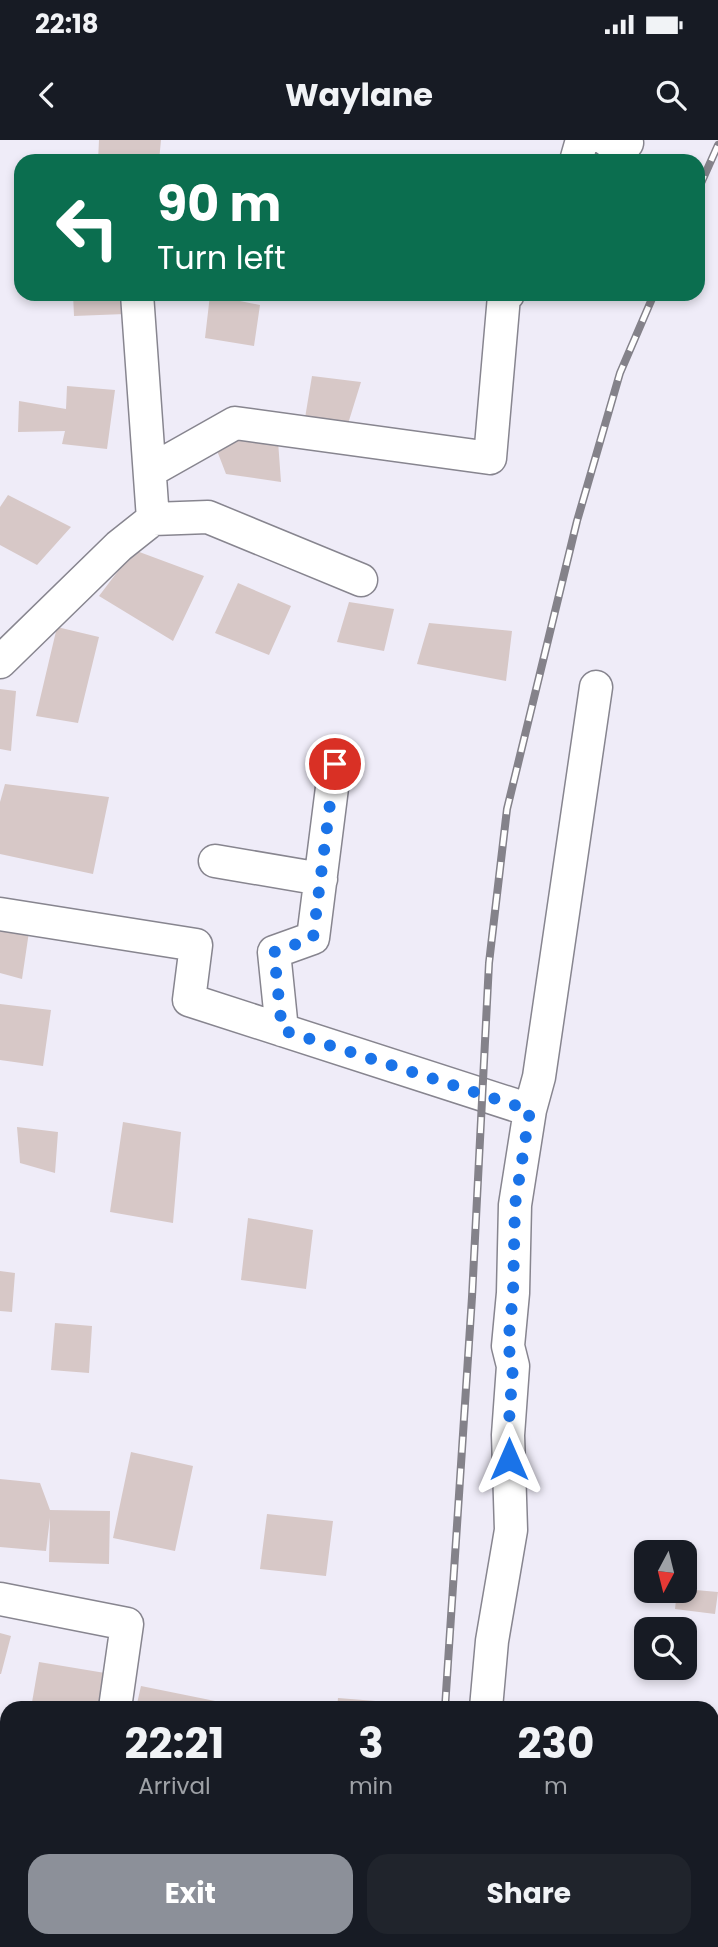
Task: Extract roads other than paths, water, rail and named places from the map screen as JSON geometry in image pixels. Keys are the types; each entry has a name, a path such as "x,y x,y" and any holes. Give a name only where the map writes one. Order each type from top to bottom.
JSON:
{"street":[{"path":"138,301 153,519"},
{"path":"150,471 235,423 490,458 504,301"},
{"path":"0,662 119,545 153,519 208,517 361,580"},
{"path":"487,1701 492,1641 511,1530 508,1435 513,1366 508,1346 513,1293 515,1205 530,1110 539,1077 596,687"},
{"path":"282,1030 274,952 313,938 335,764"},
{"path":"215,861 321,879"},
{"path":"0,915 196,945 189,1000 530,1110"},
{"path":"0,1599 127,1624 115,1701"}],"railway":[{"path":"705,174 718,145"},
{"path":"445,1701 472,1297 489,963 507,809 577,521 620,373 651,301"}]}
